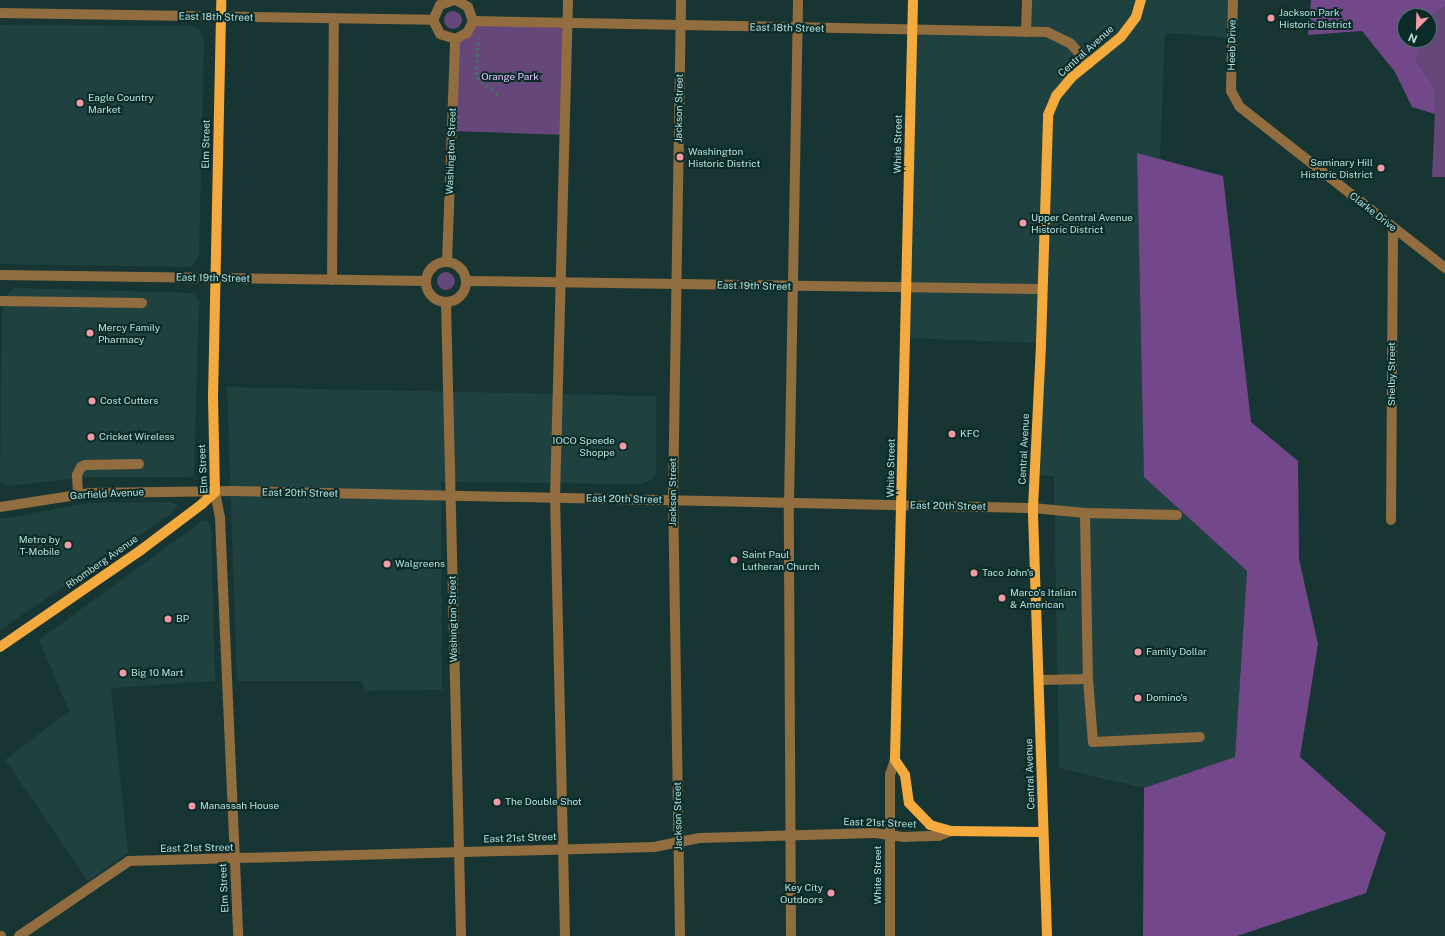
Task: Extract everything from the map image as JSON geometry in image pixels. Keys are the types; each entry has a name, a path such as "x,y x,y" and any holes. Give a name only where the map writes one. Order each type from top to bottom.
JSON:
{"main road":[{"name":"Elm Street","path":"215,492 216,278 221,0"},
{"name":"White Street","path":"895,760 903,505 906,288 913,0"},
{"name":"Central Avenue","path":"1046,936 1033,508 1048,114 1056,96 1068,82 1121,37 1136,16 1141,0"},
{"name":"Rhomberg Avenue","path":"0,647 141,550 202,504 215,492"},
{"path":"895,760 905,775 909,803 917,814 930,825 951,831"},
{"name":"East 21st Street","path":"951,831 1044,832"}],"street":[{"path":"455,0 468,7 473,20 467,33 455,39 440,34 433,20 440,5 455,0"},
{"path":"565,936 555,498 562,282 568,0"},
{"name":"Jackson Street","path":"680,936 673,500 675,284 681,0"},
{"path":"791,936 789,503 798,0"},
{"path":"1026,32 1027,0"},
{"name":"Heeb Drive","path":"1231,91 1233,0"},
{"name":"East 18th Street","path":"0,13 433,20"},
{"path":"332,280 334,19"},
{"name":"East 18th Street","path":"473,20 798,29 1047,32 1070,43 1089,64"},
{"name":"Washington Street","path":"447,262 455,39"},
{"name":"Clarke Drive","path":"1231,91 1240,107 1393,229 1445,268"},
{"name":"Shelby Street","path":"1391,520 1393,229"},
{"path":"447,262 460,268 466,282 462,293 458,298 446,302 434,298 427,287 426,281 430,269 447,262"},
{"name":"East 19th Street","path":"0,276 426,281"},
{"name":"East 19th Street","path":"466,282 1042,289"},
{"path":"0,301 142,303"},
{"name":"Washington Street","path":"446,302 461,936"},
{"path":"78,494 77,475 81,467 139,464"},
{"name":"Garfield Avenue","path":"0,507 78,494 215,492"},
{"name":"East 20th Street","path":"215,492 1033,508 1085,513 1177,515"},
{"name":"Elm Street","path":"215,492 220,518 238,936"},
{"path":"1085,513 1088,679 1093,742 1200,737"},
{"path":"1039,680 1088,679"},
{"name":"White Street","path":"890,936 890,775 895,760"},
{"name":"East 21st Street","path":"19,936 129,861 654,847 699,838 876,833 890,836 938,836 951,831"}],"path":[{"path":"478,41 477,77 497,93 498,98"}],"shaded area":[{"name":"Upper Central Avenue Historic District","path":"1027,0 1233,0 1232,38 1165,33 1160,159 1137,153 1144,477 1247,571 1235,757 1144,788 1059,768 1054,476 1034,475 1041,343 905,338 912,30 1026,32"},
{"path":"1311,0 1445,0 1445,7 1437,12 1437,8 1397,8 1397,48 1420,48 1416,60 1436,89 1435,114 1412,107 1395,72 1362,31 1308,35"},
{"path":"0,25 192,26 200,30 204,40 199,255 192,267 0,264"},
{"path":"1137,153 1223,176 1251,422 1298,461 1299,559 1318,644 1300,757 1386,833 1366,893 1237,936 1143,936 1144,788 1235,757 1247,571 1144,477"},
{"path":"15,288 195,293 199,302 194,475 189,477 89,477 9,486 0,481 3,298"},
{"path":"227,387 656,396 656,473 654,478 643,484 441,482 442,690 364,691 363,681 237,681"},
{"path":"171,502 177,505 172,513 0,630 0,519 89,503"},
{"path":"207,520 211,526 215,681 111,688 128,853 88,881 5,760 69,711 39,640 202,521"}],"green space":[{"path":"1445,7 1445,177 1432,177 1436,89 1416,60 1420,48 1437,48 1437,12"},
{"path":"449,11 457,11 462,16 460,27 457,29 449,29 444,24 444,16"},
{"name":"Orange Park","path":"473,21 568,23 565,135 451,131 455,39"},
{"path":"442,272 450,272 455,277 453,288 450,290 442,290 437,285 437,277"}],"place":[{"name":"Jackson Park Historic District","path":"1271,18"},
{"name":"Eagle Country Market","path":"80,103"},
{"name":"Washington Historic District","path":"680,157"},
{"name":"Seminary Hill Historic District","path":"1381,168"},
{"name":"Upper Central Avenue Historic District","path":"1023,223"},
{"name":"Mercy Family Pharmacy","path":"90,333"},
{"name":"Cost Cutters","path":"92,401"},
{"name":"KFC","path":"952,434"},
{"name":"Cricket Wireless","path":"91,437"},
{"name":"IOCO Speede Shoppe","path":"623,446"},
{"name":"Metro by T-Mobile","path":"68,545"},
{"name":"Saint Paul Lutheran Church","path":"734,560"},
{"name":"Walgreens","path":"387,564"},
{"name":"Taco John's","path":"974,573"},
{"name":"Marco's Italian & American","path":"1002,598"},
{"name":"BP","path":"168,619"},
{"name":"Family Dollar","path":"1138,652"},
{"name":"Big 10 Mart","path":"123,673"},
{"name":"Domino's","path":"1138,698"},
{"name":"The Double Shot","path":"497,802"},
{"name":"Manassah House","path":"192,806"},
{"name":"Key City Outdoors","path":"831,893"}]}
